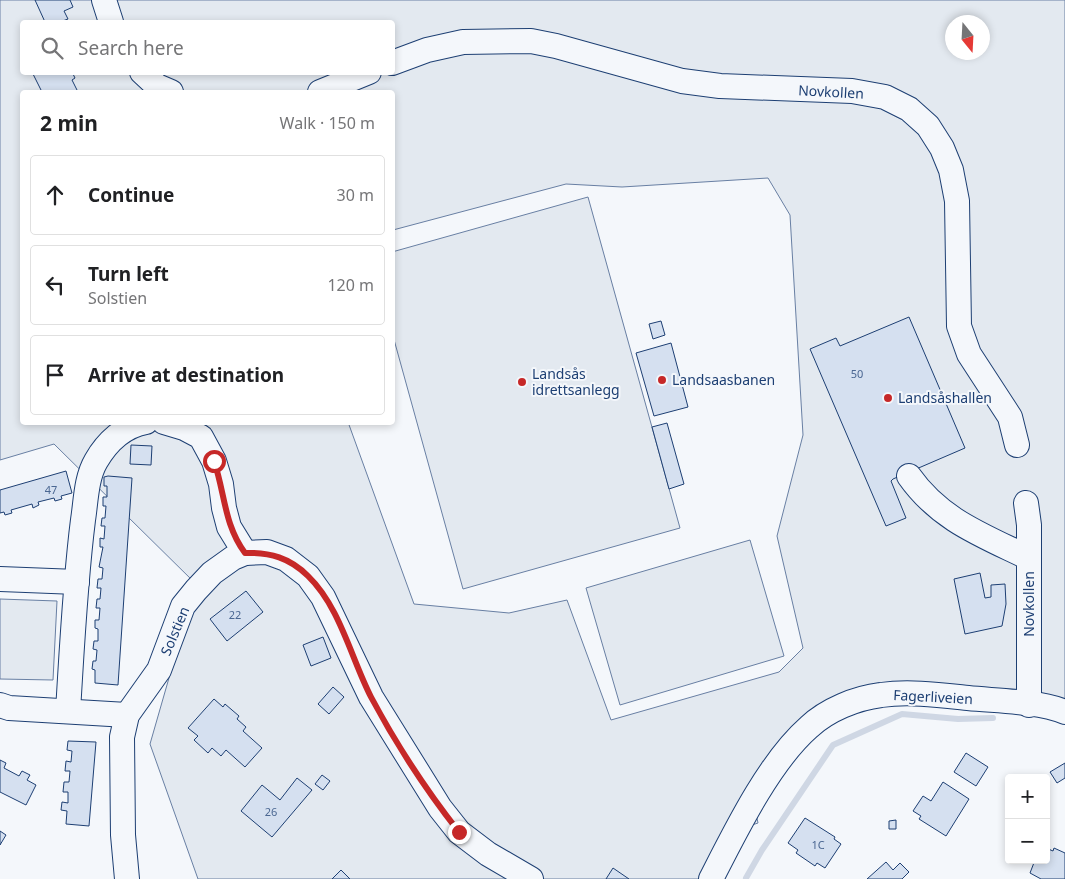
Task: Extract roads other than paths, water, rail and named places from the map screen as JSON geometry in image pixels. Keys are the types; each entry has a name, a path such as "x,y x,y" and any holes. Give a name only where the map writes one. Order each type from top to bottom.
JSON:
{"street":[{"path":"104,0 110,20"},
{"name":"Novkollen","path":"395,62 427,50 463,42 531,41 556,46 682,81 730,87 852,91 885,97 909,109 928,126 942,148 951,170 957,201 959,326 969,354 1010,416 1017,445"},
{"path":"145,75 157,86 166,90"},
{"path":"325,90 362,75"},
{"path":"68,711 76,582 88,485 96,462 109,443 122,431 138,425"},
{"path":"174,425 201,437 214,461 221,484 229,527 245,553"},
{"path":"909,476 922,494 952,520 1029,558"},
{"name":"Novkollen","path":"1026,503 1029,525 1029,705"},
{"name":"Solstien","path":"127,879 123,834 122,737 128,715 158,670 183,606 212,573 233,558 245,553 267,552 286,560 308,576 323,596 338,623 371,697 440,808 459,832 488,854 531,879"},
{"path":"0,579 76,582"},
{"name":"Fagerliveien","path":"711,879 754,799 786,752 809,726 842,706 880,695 903,694 1029,705 1065,712"},
{"path":"0,705 9,708 128,715"}],"waterway":[{"path":"746,878 762,850 833,745 902,714 958,719 993,718"}],"place":[{"name":"Landsaasbanen","path":"662,380"},
{"name":"Landsås idrettsanlegg","path":"522,382"},
{"name":"Landsåshallen","path":"888,398"}]}
